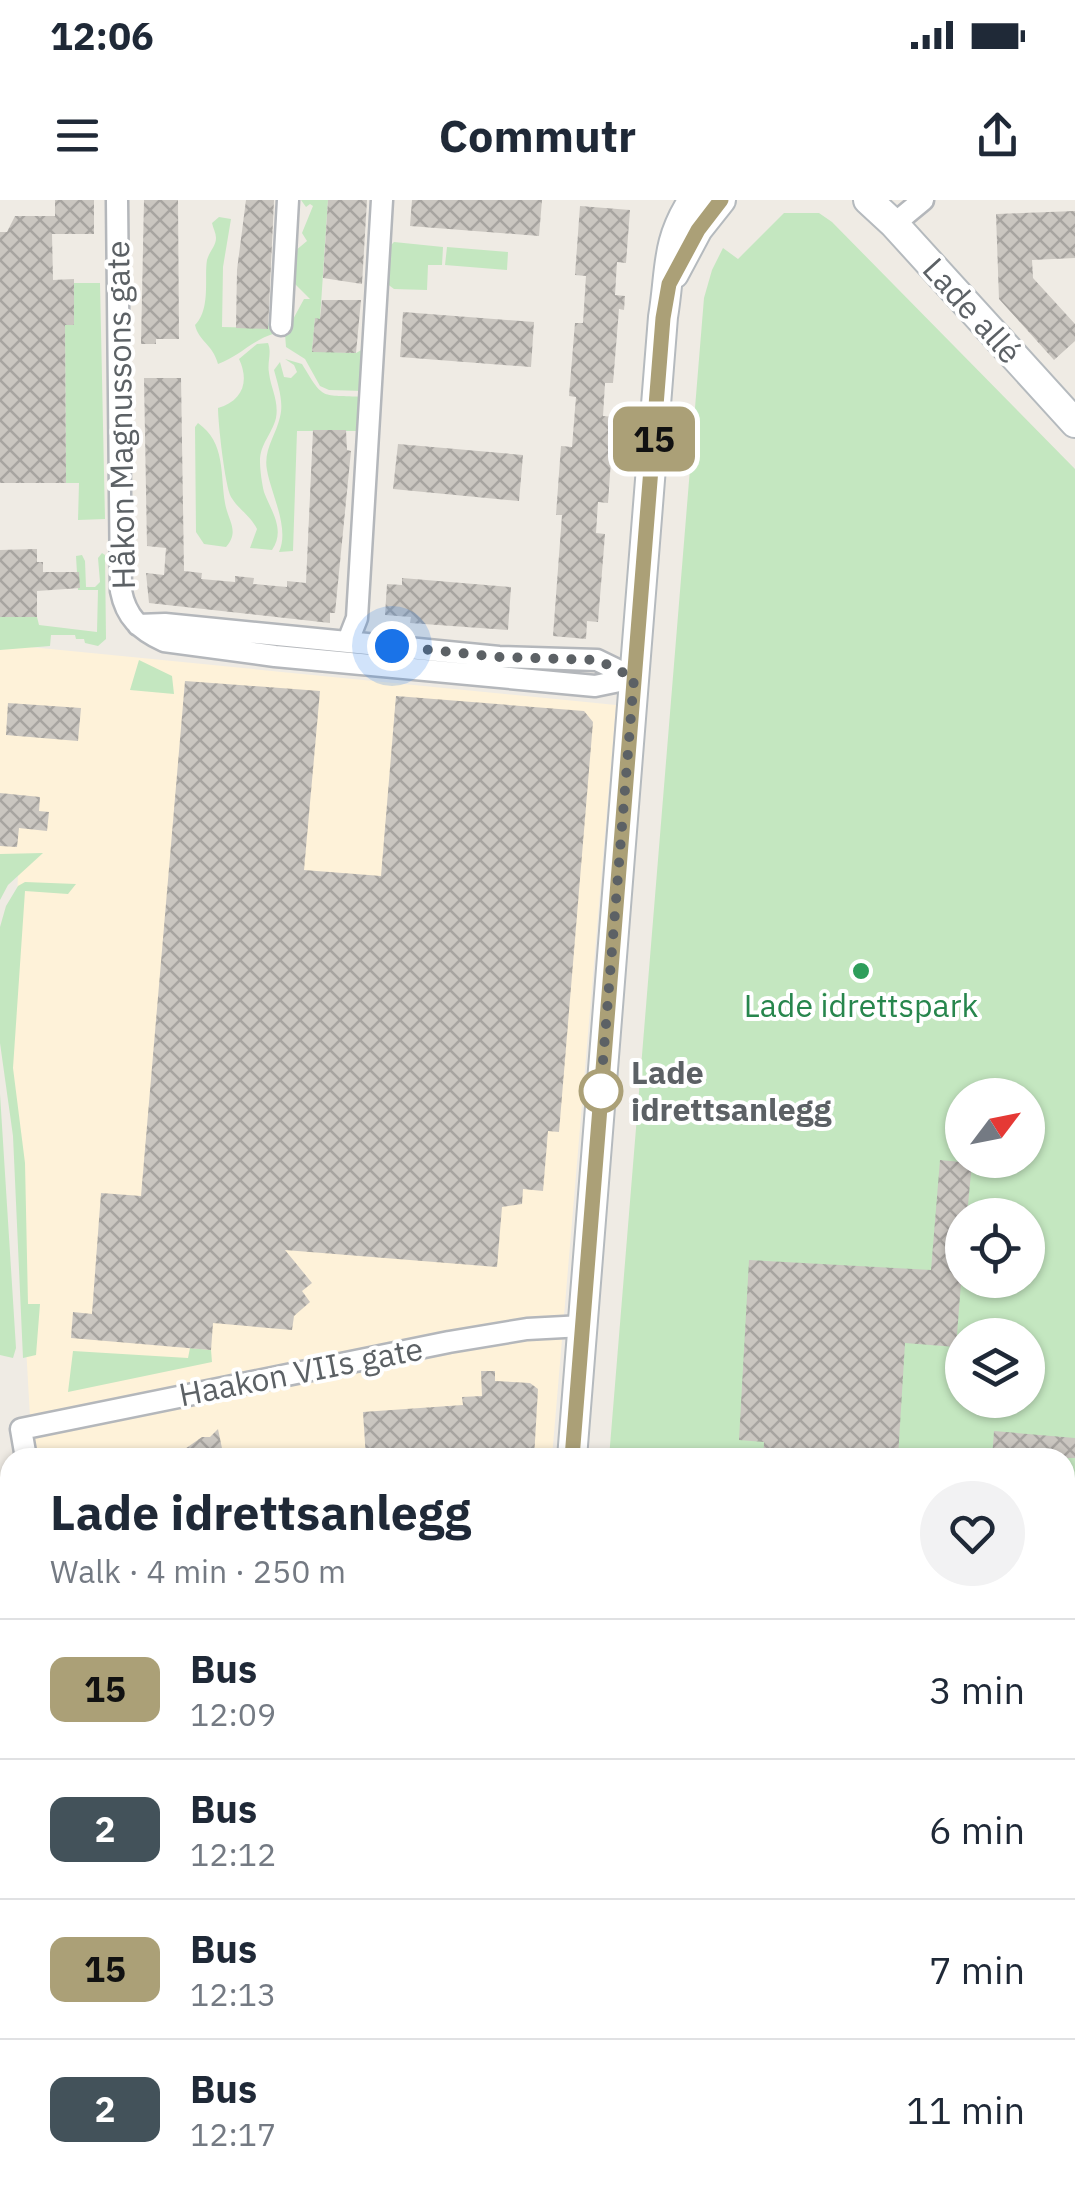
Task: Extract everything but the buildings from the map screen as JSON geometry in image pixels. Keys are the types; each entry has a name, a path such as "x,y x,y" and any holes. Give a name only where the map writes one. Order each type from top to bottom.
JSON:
{"main road":[{"path":"669,284 698,230 721,200"},
{"name":"Lade allé","path":"868,200 1075,423"},
{"path":"573,1448 671,242 684,203"}],"street":[{"name":"Håkon Magnussons gate","path":"117,200 121,591 124,608 138,625 164,641 275,656 595,686 634,678"},
{"path":"281,325 288,200"},
{"path":"348,641 356,618 382,200"},
{"path":"894,224 922,200"},
{"name":"Håkon Magnussons gate","path":"138,625 166,624 499,657 598,660 634,678"},
{"name":"Haakon VIIs gate","path":"24,1448 21,1429 449,1342 527,1328 583,1326"}],"shaded area":[{"path":"0,644 616,705 553,1448 35,1448 10,1062 18,875 0,865"}],"green space":[{"path":"301,200 328,200 320,319 315,319 312,351 356,353 365,348 364,391 320,386 305,359 286,347 285,334 304,299 310,299 290,279 295,251 307,241 302,233 313,206 306,207"},
{"name":"Lade idrettspark","path":"784,213 819,213 1075,469 1075,1448 610,1448 704,298 723,248 738,259"},
{"path":"219,217 231,219 223,267 222,327 268,328 272,299 279,298 276,333 218,364 195,325 203,311 207,260 216,241 212,223"},
{"path":"394,242 443,247 442,265 428,265 427,290 394,289 386,283 388,248"},
{"path":"447,247 508,252 507,270 445,265"},
{"path":"74,283 100,283 105,519 78,520 79,483 66,483 65,325 74,324"},
{"path":"268,343 277,412 260,461 264,492 278,535 272,550 250,548 257,529 229,491 218,408 233,401 242,390 244,375 239,359 257,344"},
{"path":"285,359 302,364 325,394 364,397 362,431 297,431 293,551 279,552 281,522 266,463 281,411 274,370 280,362 284,377 291,378 297,372"},
{"path":"198,423 218,449 233,531 226,547 204,544 196,532"},
{"path":"102,553 106,639 98,646 76,639 75,635 51,635 50,646 0,650 0,617 37,617 39,625 97,632 98,590 78,590 76,556 82,555 85,561 86,587 95,587 100,582 98,558"},
{"path":"139,660 172,676 174,694 130,690"},
{"path":"43,853 8,885 0,900 0,854"},
{"path":"25,882 76,884 68,894 25,891 13,1068 25,1163 28,1304 40,1304 36,1355 23,1358 13,1136 0,1043 0,927 6,906 18,886"},
{"path":"0,1094 16,1348 13,1358 0,1355"},
{"path":"190,1348 211,1350 212,1362 68,1392 73,1351 188,1358"}],"bus line":[{"name":"15","path":"573,1448 663,318 669,284 698,230 721,200"}],"place":[{"name":"Lade idrettspark","path":"861,971"},
{"name":"Lade idrettsanlegg","path":"601,1091"}],"route":[{"path":"392,646 499,657 598,660 634,678 600,1098 601,1091"}]}
